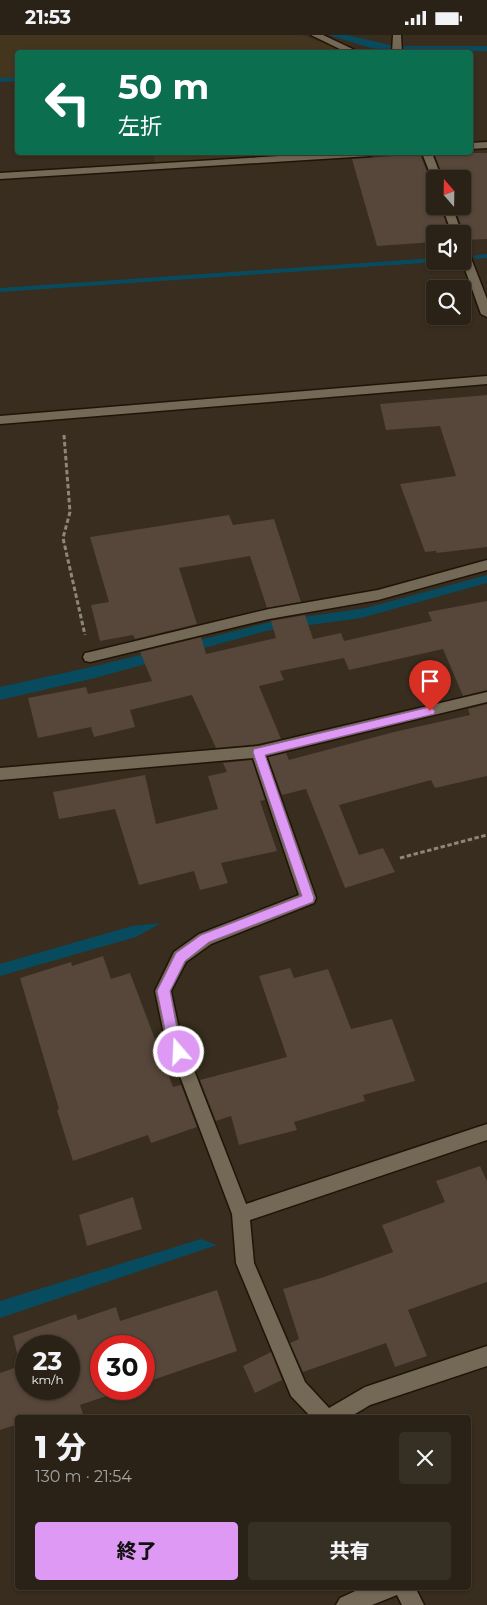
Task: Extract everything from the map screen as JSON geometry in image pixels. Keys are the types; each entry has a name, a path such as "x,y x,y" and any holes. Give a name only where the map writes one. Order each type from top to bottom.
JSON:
{"street":[{"path":"315,35 350,50"},
{"path":"397,36 397,50"},
{"path":"473,146 487,145"},
{"path":"0,176 338,155"},
{"path":"428,155 434,170"},
{"path":"470,270 487,314"},
{"path":"0,420 487,380"},
{"path":"90,657 268,614 378,595 487,565"},
{"path":"0,774 258,752 487,697"},
{"path":"258,752 308,898 205,939 180,957 164,991 172,1034 241,1214 245,1263 298,1389 322,1415"},
{"path":"241,1214 487,1132"},
{"path":"336,1415 365,1397 487,1357"},
{"path":"347,1605 383,1590"},
{"path":"406,1590 413,1605"}],"path":[{"path":"62,415 70,512 63,538 90,657"},
{"path":"400,858 487,835"}],"shaded area":[{"path":"0,35 302,35 343,50 15,50 15,79 0,80"},
{"path":"154,155 280,155 155,163"}],"water":[{"path":"329,35 347,35 394,46 487,46 487,51 386,50 371,48"},
{"path":"487,575 487,583 361,618 266,631 95,678 0,700 0,687 100,665 275,621 366,608"},
{"path":"161,923 136,937 0,976 0,964 132,926"},
{"path":"201,1239 217,1245 0,1318 0,1301"}],"building":[{"path":"487,153 487,239 471,240 471,225 461,225 457,215 471,215 471,170 441,170 435,155"},
{"path":"420,155 426,170 426,215 443,215 447,225 426,225 426,243 377,246 352,159"},
{"path":"487,395 487,547 437,553 436,551 425,552 400,484 456,476 440,426 386,430 380,404"},
{"path":"229,515 233,525 274,519 301,602 267,608 250,556 179,568 197,624 135,639 133,635 100,641 91,605 109,602 90,537"},
{"path":"487,601 487,690 463,696 443,649 349,670 344,658 280,671 284,680 259,686 281,739 258,744 216,748 192,695 130,710 135,727 94,737 91,727 38,738 28,698 86,687 88,694 152,681 140,652 201,637 206,654 276,638 271,621 305,615 313,639 341,633 344,641 432,621 428,612"},
{"path":"487,704 487,776 435,788 431,780 339,805 359,855 383,848 395,872 345,888 306,789 282,795 268,757 286,753 289,760 394,732 470,715 468,709"},
{"path":"252,760 265,800 260,801 277,851 221,863 228,883 200,890 194,871 139,885 115,809 59,819 53,792 145,775 156,824 218,809 208,776 227,772 223,763"},
{"path":"103,956 111,979 130,973 173,1087 181,1085 197,1127 151,1143 148,1135 73,1161 20,978 71,962 72,966"},
{"path":"290,968 294,978 328,969 351,1029 392,1019 415,1081 363,1095 365,1101 294,1122 297,1130 239,1145 231,1116 216,1121 200,1080 287,1057 259,976"},
{"path":"480,1166 487,1181 487,1282 408,1310 427,1356 395,1367 386,1343 303,1372 290,1343 299,1339 283,1289 324,1277 393,1252 382,1225 445,1202 436,1181"},
{"path":"133,1197 142,1229 87,1246 79,1215"},
{"path":"217,1290 237,1351 155,1379 155,1335 90,1335 90,1400 95,1400 80,1405 83,1415 15,1415 15,1425 0,1430 0,1373 15,1368 15,1400 80,1400 80,1335 16,1335 76,1314 78,1320 116,1307 120,1321"},
{"path":"271,1352 282,1380 255,1393 243,1366"}],"waterway":[{"path":"0,80 15,79"},
{"path":"477,257 487,256"},
{"path":"0,290 426,261"}],"route":[{"path":"179,1052 172,1034 164,991 180,957 205,939 308,898 258,752 430,711"}]}
